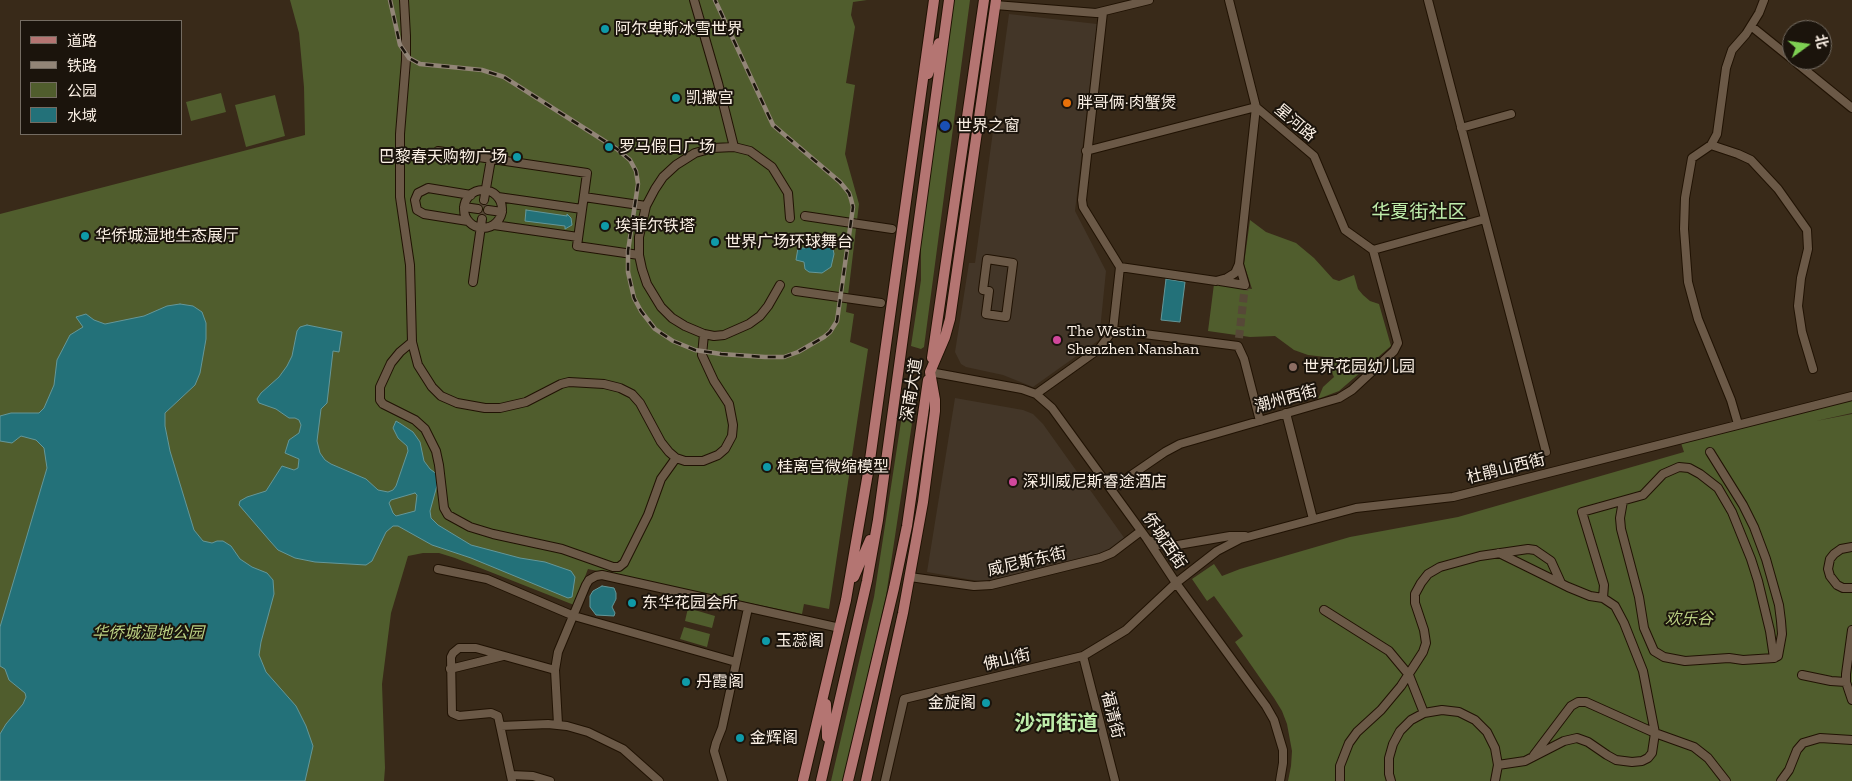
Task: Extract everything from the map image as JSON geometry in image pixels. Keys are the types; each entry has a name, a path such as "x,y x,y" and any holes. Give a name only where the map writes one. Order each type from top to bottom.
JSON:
{"main road":[{"path":"804,781 846,600 869,467 934,0"},
{"name":"深南大道","path":"821,781 867,581 878,520 949,0"},
{"name":"深南大道","path":"848,781 907,526 984,0"},
{"path":"974,73 996,4"},
{"path":"866,781 918,532 935,410 930,372 950,319 996,4"},
{"path":"921,94 946,23"},
{"path":"965,131 965,208"},
{"path":"886,353 895,394"},
{"path":"846,600 878,520"},
{"path":"894,588 918,532"},
{"path":"825,690 828,750"}],"street":[{"path":"404,0 406,60 400,134 400,197 410,265 412,342 418,364 432,387 441,396 457,403 485,408 513,406 532,400 561,384 569,382 598,383 620,388 632,394 640,403 661,442 676,458 694,462 718,455 732,436 733,425 729,404 714,381 702,355 704,334"},
{"path":"694,0 734,148"},
{"path":"996,4 1088,13 1103,12 1149,0"},
{"name":"星河路","path":"1229,0 1256,107 1314,156 1345,230 1373,250"},
{"path":"1428,0 1546,452"},
{"path":"1738,424 1731,400 1698,319 1688,282 1684,229 1685,198 1692,158 1711,146 1717,134 1726,68 1732,50 1751,26 1764,0"},
{"path":"1036,394 1099,349 1113,330 1120,267 1082,204 1086,151 1103,12"},
{"path":"1751,26 1782,52"},
{"path":"1804,70 1852,108"},
{"path":"1086,151 1256,107 1239,264 1235,273 1231,276 1216,281"},
{"path":"1461,128 1511,114"},
{"path":"1711,146 1751,160 1778,189 1807,230 1808,249 1801,278 1798,306 1802,332 1813,369"},
{"path":"780,285 768,306 760,316 749,324 724,334 714,336 704,334 678,322 661,307 647,284 639,255 639,237 646,206 654,189 676,165 694,152 713,148 734,148 750,151 772,167 788,193 790,218"},
{"path":"438,151 588,174 577,246 639,255"},
{"path":"484,200 491,159"},
{"path":"498,197 502,206 502,212 498,222 490,228 480,228 468,221 424,214 418,210 415,200 421,190 428,188 471,194 480,190 486,190 498,197 582,209"},
{"path":"468,221 464,207 471,194"},
{"path":"400,197 415,200"},
{"path":"584,197 646,206"},
{"path":"464,207 478,209"},
{"path":"488,210 502,212"},
{"path":"805,216 892,229"},
{"path":"473,282 482,219"},
{"path":"1373,250 1485,219"},
{"path":"494,225 578,237"},
{"name":"潮州西街","path":"1111,489 1180,444 1331,401 1346,394 1397,347 1398,343 1373,250"},
{"path":"987,259 1013,262 1006,317 986,314 989,291 983,290 987,259"},
{"path":"1120,267 1245,285 1239,264"},
{"path":"796,291 881,303"},
{"path":"1113,330 1238,342 1260,421"},
{"path":"412,342 391,363 380,387 380,400 383,404 415,420 425,429 433,445 439,465 444,508 448,515 470,527 562,549 613,567 619,567 624,562 648,515 661,479 676,458"},
{"name":"侨城西街","path":"930,372 1036,394 1060,417 1176,583 1266,706 1274,720 1283,750 1280,781"},
{"name":"杜鹃山西街","path":"1176,583 1217,551 1249,536 1362,508 1453,497 1852,396"},
{"path":"1286,413 1313,519"},
{"path":"1623,501 1620,518 1621,529 1639,597 1644,628 1654,650 1664,657 1685,661 1729,658 1743,660 1774,658 1778,656 1780,651 1781,621 1772,581 1758,540 1743,505 1710,452"},
{"path":"1603,598 1604,585 1582,512 1643,495 1657,479 1671,469 1679,467 1689,468 1710,481 1724,496 1746,546 1758,581 1770,631 1774,658"},
{"name":"威尼斯东街","path":"910,577 974,586 991,585 1100,558 1112,553 1141,531"},
{"path":"1147,539 1160,545 1172,546 1230,536 1249,536"},
{"path":"1746,546 1758,540"},
{"path":"1852,548 1841,549 1834,554 1828,569 1830,576 1837,585 1843,588 1852,588"},
{"path":"1340,781 1340,766 1349,743 1357,732 1381,710 1409,675 1423,652 1426,643 1415,603 1415,594 1428,574 1440,567 1480,556 1519,550 1535,550 1550,561 1561,584"},
{"path":"1498,766 1512,764 1533,757 1564,741 1577,738 1588,742 1616,760 1642,761 1652,753 1655,733 1643,671 1624,622 1615,606 1603,598 1590,596 1561,584 1499,553"},
{"path":"438,568 487,579 574,616 736,662"},
{"path":"558,724 555,670 558,652 588,580 596,576 602,575 840,628"},
{"name":"佛山街","path":"885,781 904,699 1083,656 1126,630 1176,583"},
{"path":"723,781 714,751 722,728 748,608"},
{"path":"1324,610 1389,651 1409,675 1424,713"},
{"path":"1852,630 1846,682 1852,700"},
{"path":"550,781 533,776 511,778 498,716 495,714 459,716 452,713 450,669 451,657 459,648 476,648 555,670"},
{"path":"450,669 505,656"},
{"name":"福清街","path":"1083,656 1115,781"},
{"path":"1802,675 1830,681 1846,682"},
{"path":"1533,757 1571,706 1578,702 1586,702 1655,733 1686,743 1701,752 1714,764 1726,781"},
{"path":"1392,781 1389,774 1389,758 1393,744 1400,731 1411,720 1424,713 1442,710 1459,712 1475,720 1487,732 1495,748 1498,766 1495,781"},
{"path":"501,726 558,724 588,732 615,744 631,755 659,781"},
{"path":"1781,781 1789,770 1797,750 1803,743 1820,738 1852,740"}],"shaded area":[{"path":"1009,14 1097,24 1075,211 1106,271 1099,340 1033,387 1003,375 966,367 961,364 955,352 969,263 975,263"},
{"name":"深圳威尼斯睿途酒店","path":"955,398 1023,410 1033,414 1043,424 1125,539 1108,553 996,581 978,581 927,572"}],"green space":[{"name":"华侨城湿地公园","path":"290,0 867,0 853,2 851,15 855,27 846,83 855,85 845,154 859,204 846,312 854,314 850,342 868,349 829,609 804,604 802,614 588,569 574,605 439,553 423,553 408,556 391,613 382,684 384,781 0,781 0,214 305,135 304,87 299,33"},
{"path":"953,0 970,0 924,347 921,349 911,346 921,280 921,242"},
{"path":"221,93 226,112 191,121 186,102"},
{"path":"275,95 285,136 246,147 235,105"},
{"path":"1250,220 1266,232 1296,243 1314,258 1333,279 1339,281 1354,275 1358,289 1363,295 1370,301 1379,304 1391,346 1339,391 1318,399 1323,387 1334,377 1325,357 1308,355 1294,350 1275,336 1250,337 1208,331 1214,284 1252,289 1244,264"},
{"name":"欢乐谷","path":"1852,399 1852,413 1816,421 1852,414 1852,781 1288,781 1292,751 1287,724 1282,711 1235,642 1243,636 1214,596 1207,601 1192,579 1214,564 1222,576 1350,537 1458,517 1684,452 1681,443"},
{"path":"904,402 912,403 914,410 886,596 843,781 831,781 874,597"},
{"path":"688,608 715,616 712,628 685,621"},
{"path":"684,627 710,634 707,647 680,639"}],"water":[{"path":"526,210 567,216 567,214 571,218 572,225 565,229 565,226 525,221"},
{"path":"813,239 827,242 833,249 834,254 831,267 822,273 809,272 805,269 804,262 796,260 798,248 805,248 808,246 809,241"},
{"path":"1166,279 1185,282 1180,322 1161,320"},
{"path":"180,304 193,306 202,312 206,323 206,339 200,373 195,385 165,413 165,426 170,451 194,530 203,541 212,543 223,541 231,546 240,559 252,567 267,573 273,580 274,594 259,655 266,672 296,706 306,726 313,746 305,781 0,781 0,734 23,704 26,697 25,693 9,680 5,669 0,666 0,627 47,468 44,448 36,440 21,436 12,443 0,441 0,416 11,413 39,413 44,408 54,385 57,360 70,335 83,327 76,317 86,314 94,320 105,324 144,316 167,306"},
{"path":"307,325 342,332 339,352 333,351 327,403 321,409 317,441 320,453 325,460 366,479 378,490 388,492 393,490 408,451 407,446 398,438 393,428 396,421 413,432 420,442 424,461 438,475 438,482 430,511 431,518 438,525 471,545 520,558 545,562 571,571 575,577 572,597 568,598 471,558 432,545 398,526 393,526 386,532 372,561 366,565 315,562 295,558 278,550 239,505 240,501 247,497 266,491 282,466 294,470 298,468 299,459 285,453 289,440 299,433 301,425 299,420 289,418 276,409 259,403 257,399 287,366 292,356 297,331 300,327","holes":["415,493 417,495 415,511 396,516 393,513 389,503 391,500"]},
{"path":"602,586 614,588 616,593 616,599 612,607 615,613 614,616 596,615 590,607 590,596 593,591"}],"tunnel":[{"path":"482,219 484,200"},
{"path":"1239,338 1245,285"}],"railway":[{"path":"390,0 400,45 409,58 420,64 482,70 504,77 617,149 630,160 636,171 638,184 628,251 628,272 634,298 655,329 673,341 695,350 721,354 784,357 798,352 824,337 830,332 837,321 853,207 849,193 840,182 773,125 715,0"}],"place":[{"name":"阿尔卑斯冰雪世界","path":"605,29"},
{"name":"凯撒宫","path":"676,98"},
{"name":"胖哥俩·肉蟹煲","path":"1067,103"},
{"name":"世界之窗","path":"945,126"},
{"name":"罗马假日广场","path":"609,147"},
{"name":"巴黎春天购物广场","path":"517,157"},
{"name":"埃菲尔铁塔","path":"605,226"},
{"name":"华侨城湿地生态展厅","path":"85,236"},
{"name":"世界广场环球舞台","path":"715,242"},
{"name":"The Westin Shenzhen Nanshan","path":"1057,340"},
{"name":"世界花园幼儿园","path":"1293,367"},
{"name":"桂离宫微缩模型","path":"767,467"},
{"name":"深圳威尼斯睿途酒店","path":"1013,482"},
{"name":"东华花园会所","path":"632,603"},
{"name":"玉蕊阁","path":"766,641"},
{"name":"丹霞阁","path":"686,682"},
{"name":"金旋阁","path":"986,703"},
{"name":"金辉阁","path":"740,738"}],"district":[{"name":"华夏街社区","path":"1419,213"},
{"name":"沙河街道","path":"1056,724"}]}
